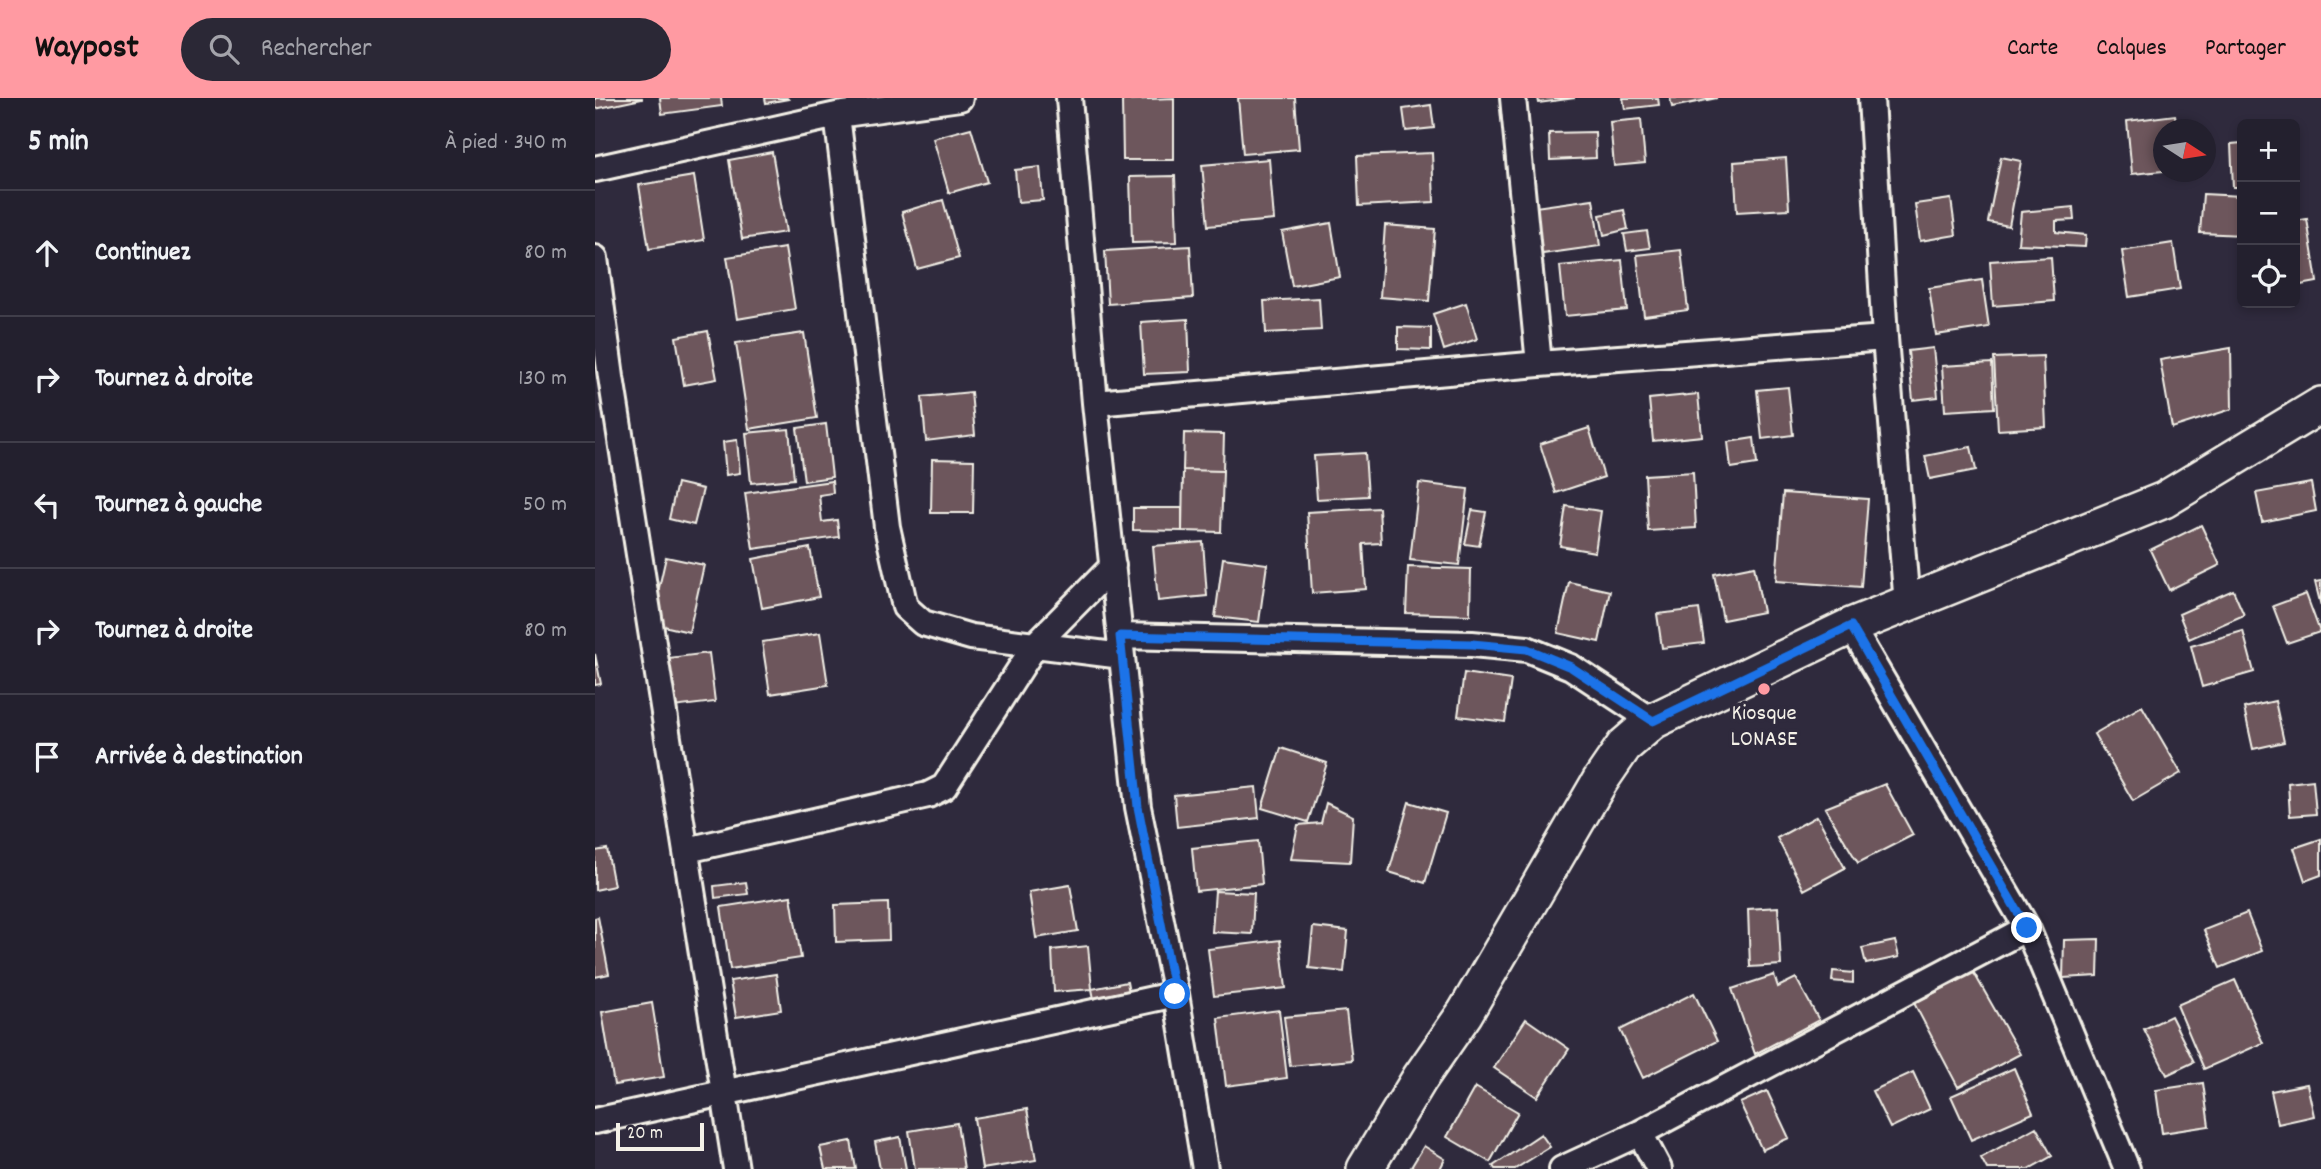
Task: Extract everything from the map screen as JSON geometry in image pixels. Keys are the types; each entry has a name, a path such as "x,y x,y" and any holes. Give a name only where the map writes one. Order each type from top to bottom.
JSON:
{"street":[{"path":"595,169 837,115 960,98"},
{"path":"1069,98 1095,403 1138,807 1175,994 1205,1169"},
{"path":"1513,98 1539,364"},
{"path":"1871,98 1885,338 1907,604"},
{"path":"837,115 887,527 905,607 923,623 971,637 1036,644 1472,644 1527,649 1571,667 1653,721"},
{"path":"595,257 603,379 687,850 736,1169"},
{"path":"1095,403 1539,364 1885,338"},
{"path":"1365,1169 1420,1079 1465,1013 1600,781 1624,746 1653,721 1851,626 2164,500 2321,405"},
{"path":"687,850 928,795 944,787 1036,644 1113,566"},
{"path":"1851,626 2027,928 2127,1169"},
{"path":"1562,1169 1640,1133 2027,928"},
{"path":"595,1121 1175,994"},
{"path":"1640,1133 1658,1169"}],"building":[{"path":"595,98 642,98 642,99 595,109"},
{"path":"660,98 721,98 722,106 662,114"},
{"path":"765,98 787,98 788,99 766,103"},
{"path":"1174,98 1174,160 1123,160 1122,100"},
{"path":"1238,98 1295,98 1299,149 1243,154"},
{"path":"1538,98 1575,98 1539,103"},
{"path":"1623,98 1658,98 1659,105 1625,109"},
{"path":"1670,98 1717,98 1672,107"},
{"path":"1431,105 1434,128 1406,131 1403,109"},
{"path":"2175,115 2176,119 2153,119 2153,172 2132,174 2127,121"},
{"path":"1641,119 1645,163 1614,166 1610,122"},
{"path":"971,128 987,182 949,193 933,138"},
{"path":"1595,132 1596,158 1550,160 1549,133"},
{"path":"2237,143 2237,187 2233,187 2231,144"},
{"path":"772,152 786,232 742,239 729,160"},
{"path":"1432,153 1434,202 1359,206 1357,156"},
{"path":"2001,157 2021,161 2009,226 1988,222"},
{"path":"1786,158 1789,209 1737,212 1734,162"},
{"path":"1269,159 1274,220 1208,226 1202,165"},
{"path":"1040,167 1043,200 1018,202 1015,170"},
{"path":"694,176 704,240 649,249 639,185"},
{"path":"1175,176 1177,242 1132,243 1130,177"},
{"path":"2203,194 2237,196 2237,235 2200,233"},
{"path":"1593,199 1600,246 1542,254 1535,207"},
{"path":"1951,199 1956,235 1920,241 1915,204"},
{"path":"943,200 959,258 917,269 902,212"},
{"path":"2073,207 2074,220 2056,221 2056,232 2086,235 2085,247 2018,244 2021,212"},
{"path":"1624,210 1628,229 1604,235 1600,215"},
{"path":"2307,219 2317,282 2300,285 2300,245 2300,220"},
{"path":"1331,223 1340,277 1292,286 1282,232"},
{"path":"1385,225 1435,229 1429,301 1380,297"},
{"path":"1647,231 1650,248 1627,251 1624,234"},
{"path":"2173,243 2180,289 2129,297 2122,251"},
{"path":"1190,246 1193,298 1108,304 1105,251"},
{"path":"785,248 795,309 737,319 727,257"},
{"path":"1681,250 1688,310 1644,316 1637,255"},
{"path":"2051,257 2054,301 1993,306 1990,261"},
{"path":"1622,260 1627,310 1565,316 1560,266"},
{"path":"1982,280 1989,327 1936,335 1929,288"},
{"path":"1319,298 1321,330 1266,333 1264,301"},
{"path":"1466,303 1477,339 1444,350 1433,314"},
{"path":"1188,319 1190,372 1144,374 1141,322"},
{"path":"1398,327 1431,328 1431,350 1398,349"},
{"path":"708,331 717,379 684,385 676,337"},
{"path":"804,333 817,418 749,429 736,343"},
{"path":"1933,348 1938,397 1913,400 1908,351"},
{"path":"2231,348 2232,409 2172,428 2160,360"},
{"path":"2043,356 2046,427 1998,430 1994,358"},
{"path":"1992,363 1994,408 1945,411 1942,366"},
{"path":"1788,387 1793,435 1762,439 1757,390"},
{"path":"971,392 975,435 926,441 922,397"},
{"path":"1698,394 1702,436 1653,441 1649,399"},
{"path":"826,424 832,477 804,481 797,428"},
{"path":"1589,428 1604,477 1556,493 1540,444"},
{"path":"789,429 794,479 751,483 746,433"},
{"path":"1184,433 1224,434 1223,471 1183,470"},
{"path":"1754,438 1757,464 1731,468 1728,442"},
{"path":"737,440 740,473 726,475 723,442"},
{"path":"1971,447 1976,470 1930,479 1925,456"},
{"path":"1365,453 1368,496 1317,499 1314,456"},
{"path":"932,459 974,460 973,513 931,513"},
{"path":"1183,470 1223,471 1221,532 1182,531"},
{"path":"1693,472 1696,528 1648,531 1645,475"},
{"path":"832,481 833,493 819,495 822,522 837,520 839,537 753,549 745,493"},
{"path":"677,483 703,489 694,525 669,519"},
{"path":"1419,483 1468,489 1459,565 1410,560"},
{"path":"2311,483 2316,511 2262,522 2256,493"},
{"path":"1783,493 1868,499 1861,587 1776,581"},
{"path":"1566,506 1601,511 1595,552 1560,546"},
{"path":"1133,508 1182,508 1182,531 1133,530"},
{"path":"1379,508 1381,543 1363,544 1366,589 1312,593 1307,512"},
{"path":"1472,510 1486,512 1479,546 1465,544"},
{"path":"2201,525 2220,565 2169,590 2150,550"},
{"path":"1203,542 1207,596 1158,601 1153,546"},
{"path":"810,548 819,597 762,608 753,559"},
{"path":"666,557 704,565 689,632 651,623"},
{"path":"1223,558 1267,564 1259,622 1215,617"},
{"path":"1754,566 1763,612 1723,620 1714,574"},
{"path":"1408,567 1471,569 1470,615 1406,613"},
{"path":"2321,581 2321,606 2315,582"},
{"path":"1569,582 1610,591 1599,642 1558,633"},
{"path":"2233,590 2244,615 2189,639 2179,614"},
{"path":"2306,594 2320,632 2287,643 2273,606"},
{"path":"1699,609 1704,643 1662,648 1657,614"},
{"path":"2243,631 2254,672 2202,687 2191,646"},
{"path":"820,633 828,685 770,694 762,642"},
{"path":"709,653 715,702 665,708 660,659"},
{"path":"595,654 601,684 595,685"},
{"path":"1464,673 1511,680 1505,722 1458,716"},
{"path":"2275,701 2284,742 2253,749 2244,708"},
{"path":"2142,706 2181,773 2133,801 2094,734"},
{"path":"1281,748 1327,763 1308,822 1262,808"},
{"path":"2313,780 2316,814 2290,816 2288,783"},
{"path":"1885,784 1913,835 1858,863 1825,808"},
{"path":"1256,787 1259,818 1177,827 1174,795"},
{"path":"1409,802 1446,813 1425,883 1389,872"},
{"path":"1326,803 1353,816 1350,862 1291,859 1298,825 1321,823"},
{"path":"1817,816 1845,868 1804,890 1777,838"},
{"path":"2321,839 2321,875 2305,881 2294,848"},
{"path":"1258,841 1262,884 1196,891 1192,848"},
{"path":"607,849 614,886 595,890 595,851"},
{"path":"746,882 748,894 715,898 714,886"},
{"path":"1070,885 1078,931 1036,938 1029,892"},
{"path":"1215,891 1254,893 1252,934 1212,932"},
{"path":"791,896 801,958 730,969 721,907"},
{"path":"888,903 889,940 836,942 835,905"},
{"path":"1778,907 1781,965 1750,967 1748,909"},
{"path":"2247,913 2262,951 2220,968 2204,930"},
{"path":"598,917 609,974 595,977 595,918"},
{"path":"1313,927 1348,931 1344,972 1309,968"},
{"path":"2099,939 2098,976 2063,978 2064,940"},
{"path":"1280,940 1286,988 1214,996 1208,949"},
{"path":"1895,941 1899,957 1866,964 1862,948"},
{"path":"1088,946 1092,989 1054,992 1052,950"},
{"path":"1833,971 1853,973 1853,983 1832,981"},
{"path":"1974,973 2020,1054 1958,1087 1914,1003"},
{"path":"776,974 781,1010 736,1017 730,981"},
{"path":"1774,975 1778,987 1796,978 1819,1020 1755,1054 1732,989"},
{"path":"2235,980 2263,1043 2204,1069 2177,1005"},
{"path":"1127,982 1130,998 1095,1004 1092,989"},
{"path":"1694,993 1717,1041 1643,1078 1620,1030"},
{"path":"652,1003 664,1077 614,1085 602,1012"},
{"path":"1279,1010 1287,1078 1226,1086 1218,1018"},
{"path":"1346,1011 1352,1060 1290,1066 1284,1017"},
{"path":"2171,1016 2194,1062 2167,1075 2144,1029"},
{"path":"1526,1019 1569,1049 1537,1097 1494,1068"},
{"path":"2014,1068 2033,1113 1971,1140 1951,1096"},
{"path":"1913,1072 1930,1109 1890,1128 1872,1091"},
{"path":"2203,1083 2209,1126 2162,1133 2156,1090"},
{"path":"2307,1084 2314,1116 2278,1124 2271,1091"},
{"path":"1475,1087 1518,1112 1490,1162 1447,1137"},
{"path":"1767,1091 1789,1138 1762,1150 1740,1103"},
{"path":"1027,1109 1036,1160 982,1169 974,1118"},
{"path":"957,1123 964,1169 915,1169 909,1131"},
{"path":"2036,1127 2052,1156 2029,1169 1987,1169 1981,1158"},
{"path":"1541,1134 1550,1147 1515,1169 1495,1169 1493,1166"},
{"path":"900,1137 906,1169 880,1169 875,1142"},
{"path":"851,1141 856,1169 825,1169 820,1147"},
{"path":"1424,1146 1445,1159 1440,1169 1410,1169"}],"place":[{"name":"Kiosque LONASE","path":"1764,689"}],"route":[{"path":"1175,994 1138,807 1120,636 1472,644 1527,649 1571,667 1653,721 1851,626 2027,928"}]}
